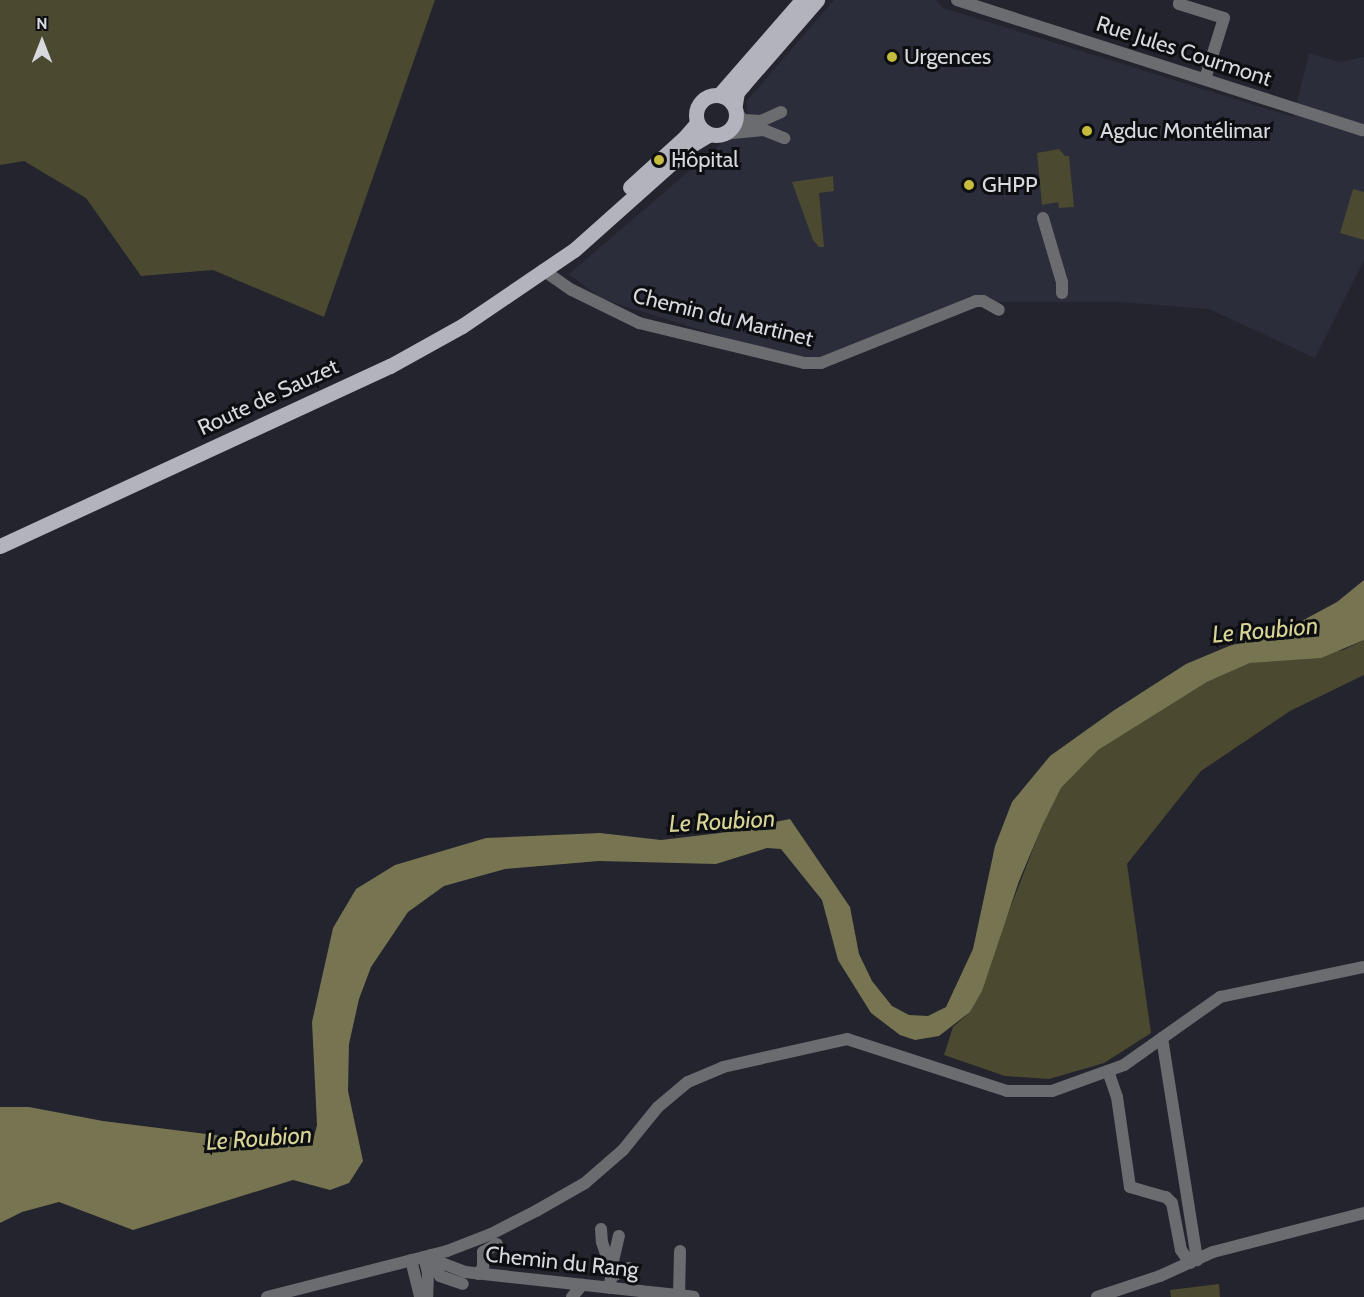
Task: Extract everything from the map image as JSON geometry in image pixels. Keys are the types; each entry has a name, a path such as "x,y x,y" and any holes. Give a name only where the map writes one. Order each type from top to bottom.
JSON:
{"main road":[{"path":"720,94 802,0"},
{"path":"736,109 726,95 712,95 700,105 697,123 715,134 734,122 736,109 737,93 817,0"},
{"name":"Route de Sauzet","path":"543,270 685,137 697,123"},
{"name":"Route de Sauzet","path":"0,546 390,366 462,326 574,250 693,144 715,134"}],"street":[{"name":"Rue Jules Courmont","path":"957,0 1363,130"},
{"path":"1180,0 1179,4 1224,18 1205,79"},
{"path":"736,109 743,120 761,122 781,112"},
{"path":"715,134 764,130 784,138"},
{"path":"1043,218 1062,282 1062,293"},
{"name":"Chemin du Martinet","path":"543,270 572,290 639,323 804,363 821,363 976,301 999,310"},
{"path":"267,1297 430,1257 491,1234 585,1183 623,1150 658,1107 688,1082 723,1067 847,1039 1007,1091 1052,1091 1124,1065 1220,997 1364,967"},
{"path":"1162,1038 1193,1261"},
{"path":"1108,1071 1117,1097 1130,1187 1166,1197 1172,1203 1181,1250 1193,1261"},
{"path":"1097,1297 1214,1252 1364,1213"},
{"path":"601,1229 610,1278"},
{"path":"610,1278 619,1236"},
{"path":"478,1274 483,1267 483,1252 496,1244"},
{"path":"680,1251 685,1296"},
{"path":"430,1257 440,1276 463,1284"},
{"path":"427,1297 430,1257"},
{"name":"Chemin du Rang","path":"430,1257 465,1272 478,1274 582,1285 610,1278 647,1295 685,1296"},
{"path":"411,1260 420,1297"},
{"path":"610,1278 629,1268"},
{"path":"572,1297 582,1285"}],"shaded area":[{"path":"0,0 435,0 324,317 213,270 141,276 86,198 24,161 0,165"},
{"path":"834,0 936,0 943,8 1293,117 1309,53 1340,62 1364,57 1364,260 1315,358 1209,309 1118,302 979,302 813,365 602,299 569,274 737,130 748,117 746,102"},
{"path":"1059,149 1065,156 1069,156 1074,207 1059,208 1058,202 1042,205 1037,153"},
{"path":"833,176 834,191 819,193 824,247 819,247 813,240 792,182"},
{"path":"1353,189 1364,192 1364,240 1340,233"},
{"path":"1364,580 1364,640 1321,658 1250,663 1207,682 1098,750 1061,788 1019,881 982,991 970,1012 939,1036 915,1040 900,1035 871,1013 838,960 822,900 781,849 767,848 716,864 599,861 505,869 444,886 408,912 371,967 359,999 349,1044 348,1091 363,1161 349,1183 330,1190 293,1180 133,1230 59,1202 22,1212 0,1223 0,1107 29,1107 103,1121 302,1146 313,1141 317,1125 312,1022 333,928 356,889 395,865 486,838 600,833 661,840 720,833 790,819 850,907 859,954 872,981 892,1006 909,1015 928,1016 946,1007 973,949 995,846 1012,802 1050,756 1113,711 1186,664 1229,646 1283,631 1337,602"},
{"path":"1364,640 1364,675 1290,711 1201,771 1127,864 1151,1033 1104,1063 1049,1079 1005,1076 944,1055 953,1027 970,1012 1043,823 1061,788 1097,750 1207,682 1250,663 1343,650"},
{"path":"1219,1284 1220,1297 1171,1297 1170,1290"}],"place":[{"name":"Urgences","path":"892,57"},
{"name":"Agduc Montélimar","path":"1087,131"},
{"name":"Hôpital","path":"659,160"},
{"name":"GHPP","path":"969,185"}],"water label":[{"name":"Le Roubion","path":"1265,630"},
{"name":"Le Roubion","path":"722,821"},
{"name":"Le Roubion","path":"259,1138"}]}
